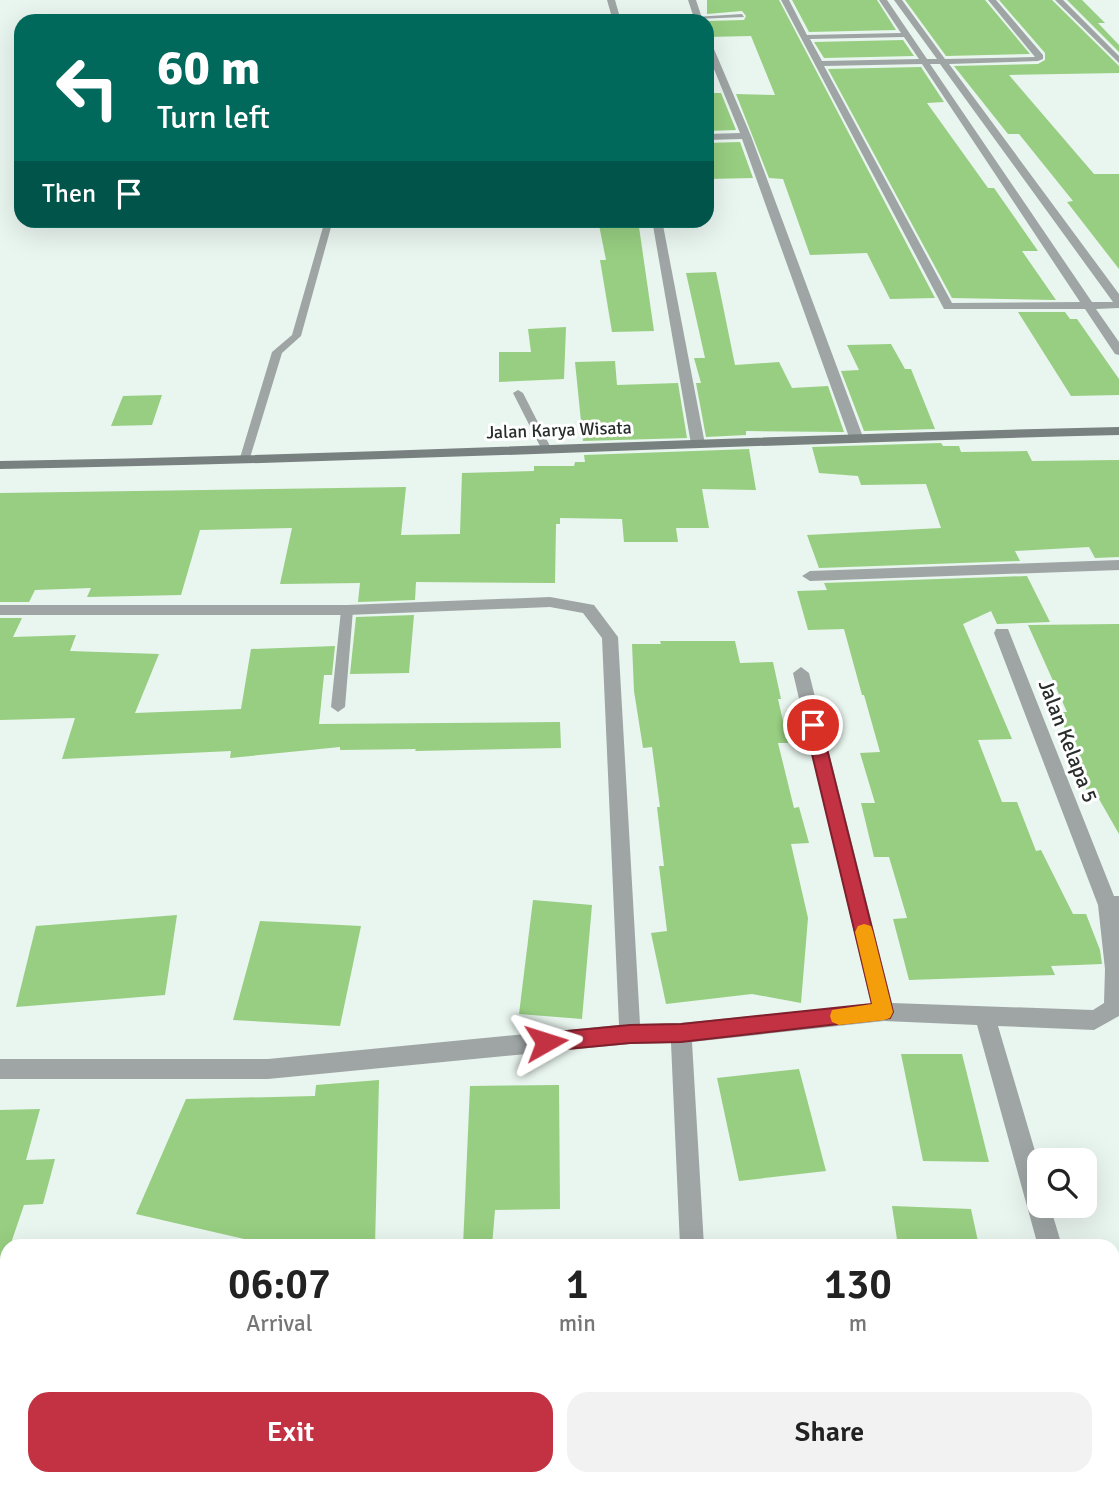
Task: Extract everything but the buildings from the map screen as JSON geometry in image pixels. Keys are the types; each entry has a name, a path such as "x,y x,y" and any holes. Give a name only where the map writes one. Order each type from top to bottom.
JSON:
{"street":[{"path":"785,0 948,307 1119,304"},
{"path":"883,0 1119,351"},
{"path":"898,0 1119,304"},
{"path":"818,64 1030,60 1040,57 992,0"},
{"path":"1059,0 1115,52 1119,61"},
{"path":"804,37 908,35"},
{"path":"714,60 746,135 856,437"},
{"path":"714,137 746,135"},
{"path":"658,228 698,444"},
{"name":"Jalan Karya Wisata","path":"0,466 244,461 856,437 1118,432"},
{"path":"810,576 1119,565"},
{"path":"0,610 347,610 550,602 588,609 610,637 630,1034"},
{"name":"Jalan Kelapa 5","path":"0,1069 268,1069 630,1034 681,1033 884,1012 1094,1020 1110,1012 1117,1001 1114,904 1002,634"},
{"path":"800,673 884,1012"},
{"path":"985,1017 1048,1239"},
{"path":"681,1033 692,1239"}],"lane":[{"path":"714,18 742,16"},
{"path":"244,461 277,352 296,336 327,228"},
{"path":"518,393 547,450"},
{"path":"338,707 347,610"}],"slow traffic":[{"path":"839,1016 884,1012 864,932"}],"route":[{"path":"546,1042 630,1034 681,1033 884,1012 813,725"}]}
